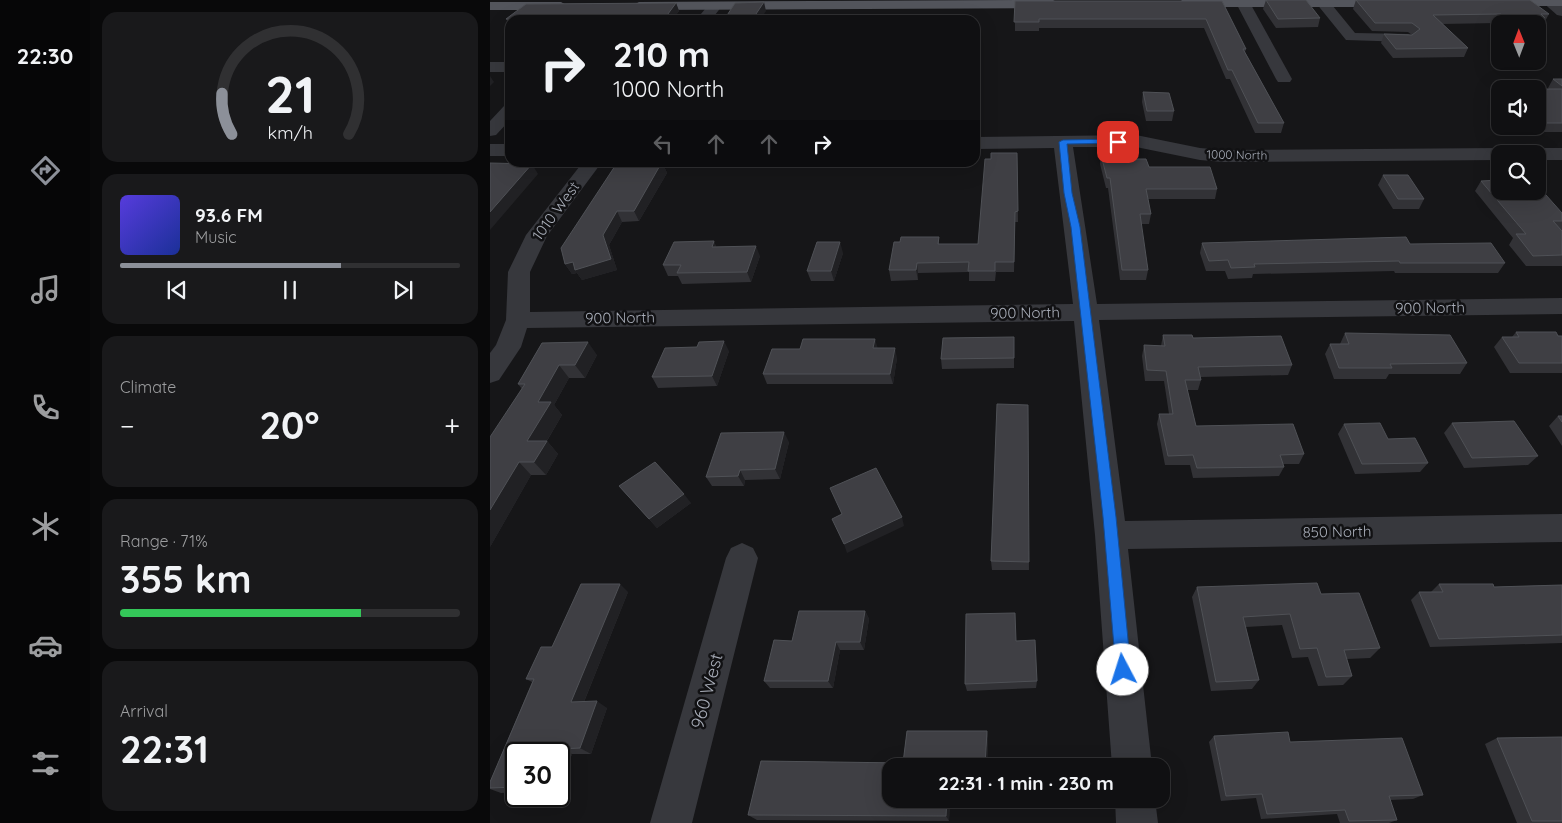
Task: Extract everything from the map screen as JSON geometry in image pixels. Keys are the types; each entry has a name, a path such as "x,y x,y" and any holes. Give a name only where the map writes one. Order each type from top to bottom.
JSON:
{"main road":[{"path":"1479,2 1553,1"},
{"path":"627,6 989,2 1067,4"},
{"path":"1175,3 1412,3"},
{"path":"490,6 578,6"}],"street":[{"path":"1553,1 1562,12"},
{"path":"1243,3 1284,79"},
{"path":"1323,3 1351,37 1408,38"},
{"path":"708,15 715,6"},
{"path":"490,67 505,67"},
{"path":"490,131 505,115"},
{"name":"1000 North","path":"980,143 1136,141 1200,154 1223,156 1491,154"},
{"path":"1063,142 1086,312 1111,535 1131,758"},
{"path":"490,150 505,150"},
{"path":"1546,154 1562,154"},
{"name":"1010 West","path":"490,373 508,347 518,320 519,272 533,242 588,167"},
{"name":"900 North","path":"518,320 1562,306"},
{"name":"850 North","path":"1111,535 1562,528"},
{"name":"960 West","path":"671,823 742,558"},
{"path":"1136,808 1137,823"}],"building":[{"path":"1266,0 1306,0 1320,18 1278,19"},
{"path":"1356,0 1530,0 1549,14 1433,15 1468,48 1396,49 1384,34 1412,35 1420,29 1412,23 1375,23"},
{"path":"1015,1 1222,1 1246,49 1243,49 1284,123 1258,123 1232,70 1228,70 1206,19 1039,19 1039,22 1014,22"},
{"path":"764,2 755,15 727,15 735,3"},
{"path":"676,3 667,15 511,15 526,4"},
{"path":"1553,79 1562,79 1562,86"},
{"path":"1546,89 1562,89 1562,123 1546,123"},
{"path":"1143,92 1169,93 1174,111 1147,111"},
{"path":"991,153 1017,153 1018,211 1015,212 1014,262 995,262 995,271 968,271 969,262 917,263 916,270 889,270 894,242 900,242 901,237 939,237 938,244 978,244 985,159 991,159"},
{"path":"1129,154 1131,159 1146,159 1149,167 1210,167 1217,189 1146,189 1151,214 1140,214 1148,270 1122,270 1110,178 1107,178 1101,155"},
{"path":"490,163 505,163 505,167 529,167 490,212"},
{"path":"614,167 659,167 634,211 617,211 603,235 611,259 575,270 573,262 565,264 561,248"},
{"path":"1383,175 1408,175 1424,199 1398,199"},
{"path":"1491,180 1491,193 1481,181"},
{"path":"1546,195 1562,213 1562,221 1553,221 1562,231 1562,255 1533,256 1516,234 1526,234 1497,200 1546,200"},
{"path":"1406,237 1410,244 1491,243 1505,263 1400,263 1399,261 1254,264 1255,267 1231,268 1228,260 1209,261 1202,243"},
{"path":"714,241 712,247 756,246 747,272 677,273 681,265 663,265 674,242"},
{"path":"817,242 840,242 831,271 807,271"},
{"path":"1516,332 1556,332 1558,336 1562,336 1562,363 1519,363 1502,337 1519,337"},
{"path":"1345,333 1450,335 1467,363 1390,364 1392,368 1339,368 1330,344 1349,344"},
{"path":"1163,335 1192,335 1193,338 1281,336 1292,365 1198,367 1201,380 1185,380 1196,426 1293,424 1304,454 1280,455 1284,467 1197,468 1193,455 1168,456 1159,414 1173,414 1166,371 1147,370 1144,345 1165,346"},
{"path":"1014,337 1014,358 941,359 943,338"},
{"path":"803,339 875,339 873,348 895,348 890,374 763,374 772,349 800,349"},
{"path":"724,341 712,376 652,377 665,348 697,347 699,342"},
{"path":"588,342 575,365 559,365 538,402 551,402 527,441 547,441 534,462 519,462 490,510 490,437 525,384 518,384 542,343"},
{"path":"997,404 1028,405 1029,562 991,561"},
{"path":"1514,421 1538,456 1472,458 1452,423"},
{"path":"1380,423 1388,439 1415,438 1428,463 1362,464 1344,424"},
{"path":"784,432 775,469 740,470 738,476 706,477 721,433"},
{"path":"655,462 684,494 649,519 619,486"},
{"path":"876,468 902,517 844,544 832,519 842,514 830,488"},
{"path":"1317,583 1321,594 1359,593 1380,648 1344,650 1352,676 1326,677 1317,648 1300,649 1290,614 1243,617 1259,680 1216,682 1197,587"},
{"path":"581,584 620,584 571,702 597,701 580,748 570,748 570,742 507,742 534,679 526,679 541,647 552,647"},
{"path":"1439,584 1493,584 1494,587 1562,585 1562,635 1439,639 1419,592 1443,592"},
{"path":"799,611 865,611 860,642 836,642 828,681 764,681 774,640 792,641"},
{"path":"1015,613 1016,641 1035,640 1037,681 965,684 966,614"},
{"path":"907,731 987,731 985,758 904,758"},
{"path":"1288,732 1290,742 1402,738 1423,795 1389,796 1397,820 1349,821 1345,810 1267,814 1262,794 1226,796 1214,736"},
{"path":"1562,737 1562,821 1532,821 1497,738"},
{"path":"505,747 505,787 490,788 490,782"},
{"path":"761,761 882,763 882,808 946,808 946,816 748,815"}],"route":[{"path":"1118,142 1063,142 1068,193 1076,227 1109,517 1123,670"}]}
